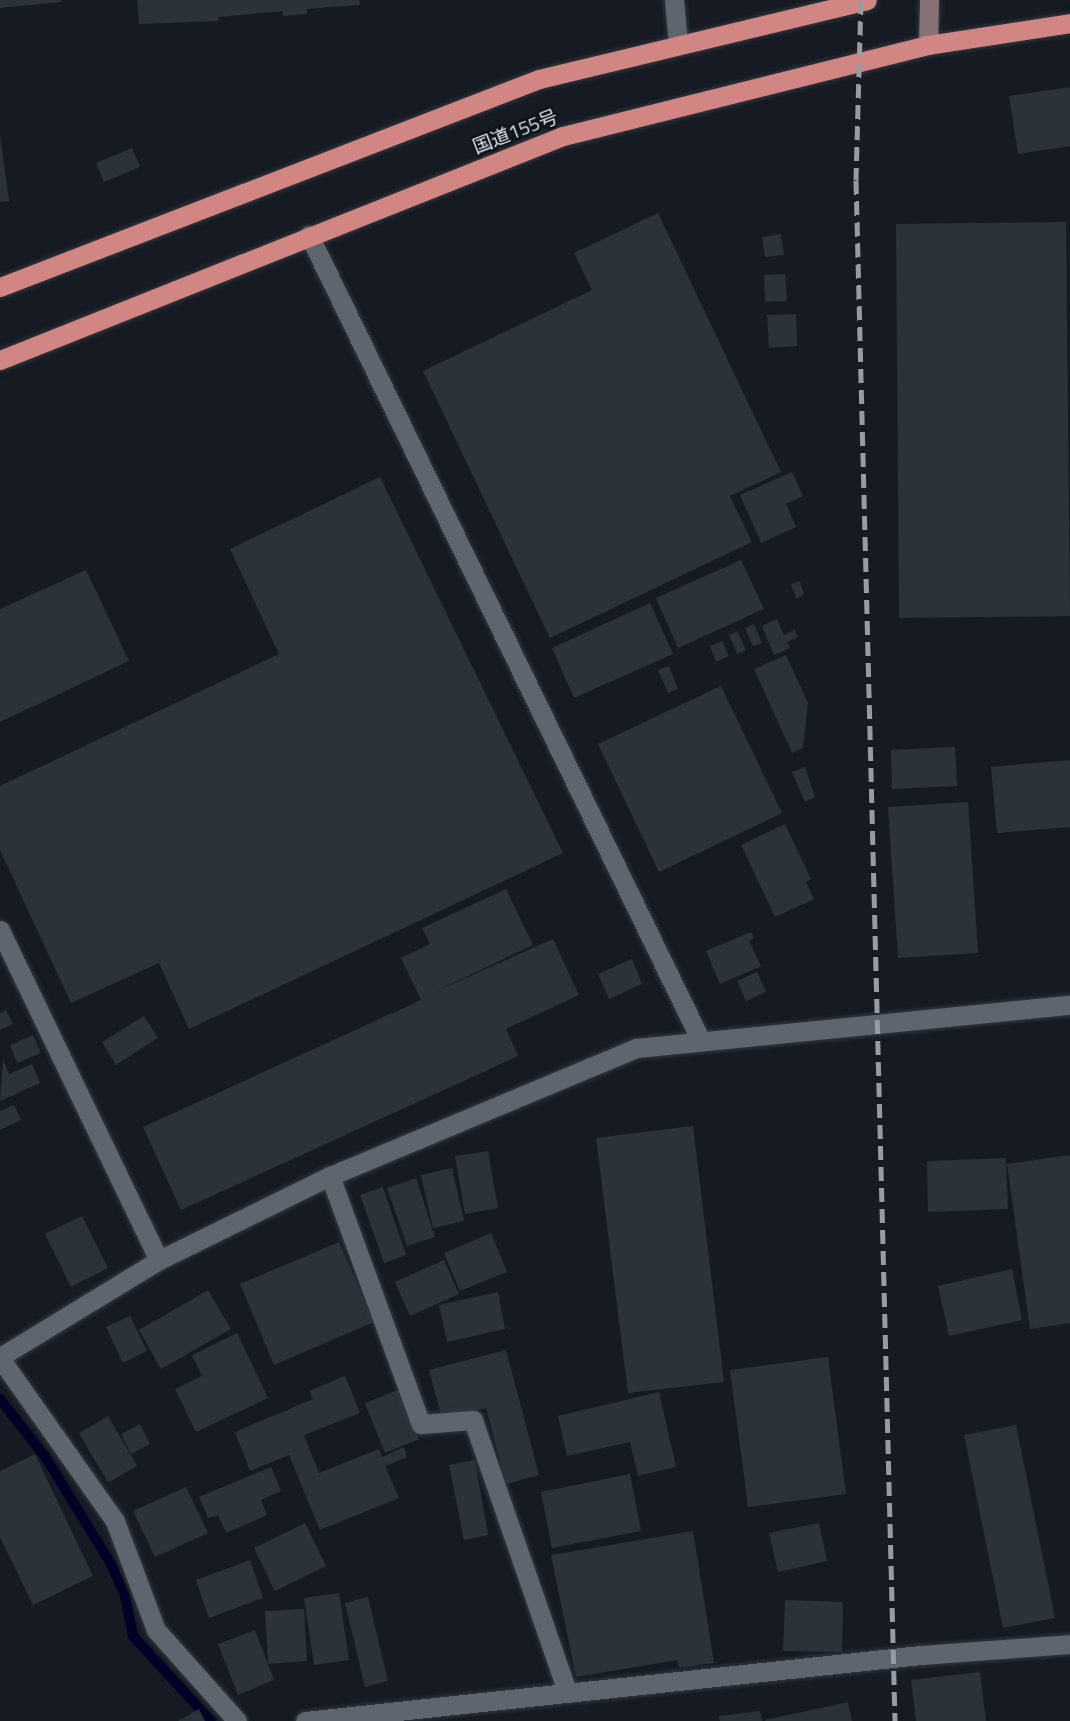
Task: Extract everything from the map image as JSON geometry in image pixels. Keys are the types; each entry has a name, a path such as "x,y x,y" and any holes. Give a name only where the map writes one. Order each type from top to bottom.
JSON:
{"highway":[{"name":"国道155号","path":"0,287 538,79 678,43 867,0"},
{"name":"国道155号","path":"0,360 563,136 928,45 1070,23"}],"main road":[{"path":"928,45 929,0"}],"street":[{"path":"674,0 678,43"},
{"path":"309,235 701,1041"},
{"path":"0,930 159,1260"},
{"path":"237,1721 156,1630 115,1521 0,1358 159,1260 330,1176 636,1048 1070,1005"},
{"path":"330,1176 421,1424 472,1420 567,1691"},
{"path":"305,1721 567,1691 1070,1644"}],"building":[{"path":"0,0 61,0 62,2 0,8"},
{"path":"137,0 359,0 360,5 307,9 307,14 283,16 283,11 218,17 219,21 139,24"},
{"path":"1070,87 1070,146 1018,154 1009,96"},
{"path":"0,134 9,201 0,202"},
{"path":"132,148 140,167 104,182 96,163"},
{"path":"658,213 781,472 730,496 752,542 550,638 423,371 592,290 574,253"},
{"path":"1066,222 1070,616 899,618 896,224"},
{"path":"781,234 784,255 765,257 762,237"},
{"path":"785,274 787,301 765,302 764,275"},
{"path":"796,314 797,346 769,348 767,315"},
{"path":"792,472 803,496 786,504 796,527 761,543 740,495"},
{"path":"380,477 563,853 189,1029 159,963 71,1003 0,850 0,786 279,654 230,549"},
{"path":"741,560 764,609 678,648 656,598"},
{"path":"86,570 129,661 0,722 0,609"},
{"path":"800,581 804,595 796,599 791,584"},
{"path":"650,603 673,654 574,698 552,648"},
{"path":"777,619 784,635 795,630 798,637 787,642 790,648 774,655 762,626"},
{"path":"754,624 762,643 753,646 745,628"},
{"path":"737,631 746,650 737,654 729,635"},
{"path":"722,641 729,656 716,662 710,646"},
{"path":"786,655 808,703 803,748 792,753 754,669"},
{"path":"669,666 678,689 668,693 658,670"},
{"path":"721,686 782,813 659,872 598,744"},
{"path":"955,747 957,786 892,789 891,750"},
{"path":"1070,760 1070,827 997,833 991,767"},
{"path":"805,767 815,797 805,802 792,772"},
{"path":"968,802 978,953 898,958 888,807"},
{"path":"785,824 811,879 806,882 814,899 775,917 741,845"},
{"path":"506,889 533,945 430,994 553,939 579,995 506,1029 518,1056 181,1210 143,1127 421,1000 401,958 430,944 422,928"},
{"path":"751,932 754,938 749,941 761,966 720,984 706,951"},
{"path":"632,959 642,984 609,999 598,974"},
{"path":"757,972 766,992 746,1001 737,981"},
{"path":"6,1010 13,1024 0,1030 0,1013"},
{"path":"144,1016 158,1038 116,1065 102,1042"},
{"path":"33,1035 41,1053 17,1063 10,1045"},
{"path":"3,1060 9,1074 32,1064 40,1083 0,1101"},
{"path":"14,1105 21,1120 0,1130 0,1111"},
{"path":"693,1126 724,1382 628,1393 596,1138"},
{"path":"488,1151 498,1208 465,1214 455,1156"},
{"path":"1070,1155 1070,1323 1030,1329 1007,1164"},
{"path":"1006,1158 1008,1209 928,1212 927,1161"},
{"path":"452,1168 464,1221 433,1228 421,1175"},
{"path":"416,1178 435,1237 407,1246 387,1188"},
{"path":"383,1187 406,1255 384,1263 360,1195"},
{"path":"82,1216 108,1268 71,1287 45,1234"},
{"path":"491,1233 507,1272 460,1291 444,1253"},
{"path":"339,1242 374,1322 274,1365 240,1284"},
{"path":"444,1260 459,1294 410,1316 395,1282"},
{"path":"1012,1269 1022,1320 949,1336 938,1286"},
{"path":"208,1290 231,1329 161,1369 139,1330"},
{"path":"498,1292 505,1329 447,1342 439,1305"},
{"path":"130,1316 147,1351 123,1363 106,1327"},
{"path":"237,1333 268,1398 196,1432 175,1389 202,1376 192,1355"},
{"path":"506,1350 539,1475 506,1484 486,1408 442,1419 429,1370"},
{"path":"828,1357 846,1494 748,1507 730,1370"},
{"path":"345,1376 360,1413 304,1435 319,1473 379,1449 382,1457 404,1447 407,1457 385,1466 399,1498 320,1530 289,1455 250,1471 235,1432 313,1399 309,1391"},
{"path":"398,1390 419,1439 385,1453 365,1403"},
{"path":"659,1392 676,1467 638,1476 630,1442 567,1456 558,1416"},
{"path":"108,1416 137,1466 108,1483 79,1433"},
{"path":"140,1424 150,1444 131,1454 121,1434"},
{"path":"1016,1425 1055,1618 1003,1628 964,1435"},
{"path":"35,1454 93,1576 33,1605 0,1537 0,1471"},
{"path":"475,1460 488,1535 464,1540 449,1465"},
{"path":"271,1467 281,1491 261,1500 267,1515 226,1533 218,1515 208,1518 199,1497"},
{"path":"630,1474 641,1531 552,1548 541,1492"},
{"path":"186,1487 208,1533 155,1557 133,1511"},
{"path":"305,1523 326,1566 275,1591 254,1548"},
{"path":"819,1523 827,1561 778,1572 769,1533"},
{"path":"693,1531 714,1663 679,1668 678,1660 576,1677 551,1555"},
{"path":"250,1560 263,1598 209,1618 196,1580"},
{"path":"339,1593 349,1660 314,1665 304,1598"},
{"path":"368,1597 388,1681 365,1687 345,1603"},
{"path":"785,1600 843,1602 842,1652 783,1651"},
{"path":"304,1609 307,1661 268,1664 265,1611"},
{"path":"255,1630 274,1680 238,1695 218,1644"},
{"path":"980,1672 986,1721 916,1721 911,1680"},
{"path":"848,1702 852,1721 765,1720"},
{"path":"199,1709 205,1721 178,1721"},
{"path":"760,1711 762,1721 720,1721 719,1716"}],"waterway":[{"path":"0,1399 46,1458 111,1564 125,1596 133,1636 211,1721"}],"railway":[{"path":"861,0 856,180 895,1721"}]}
